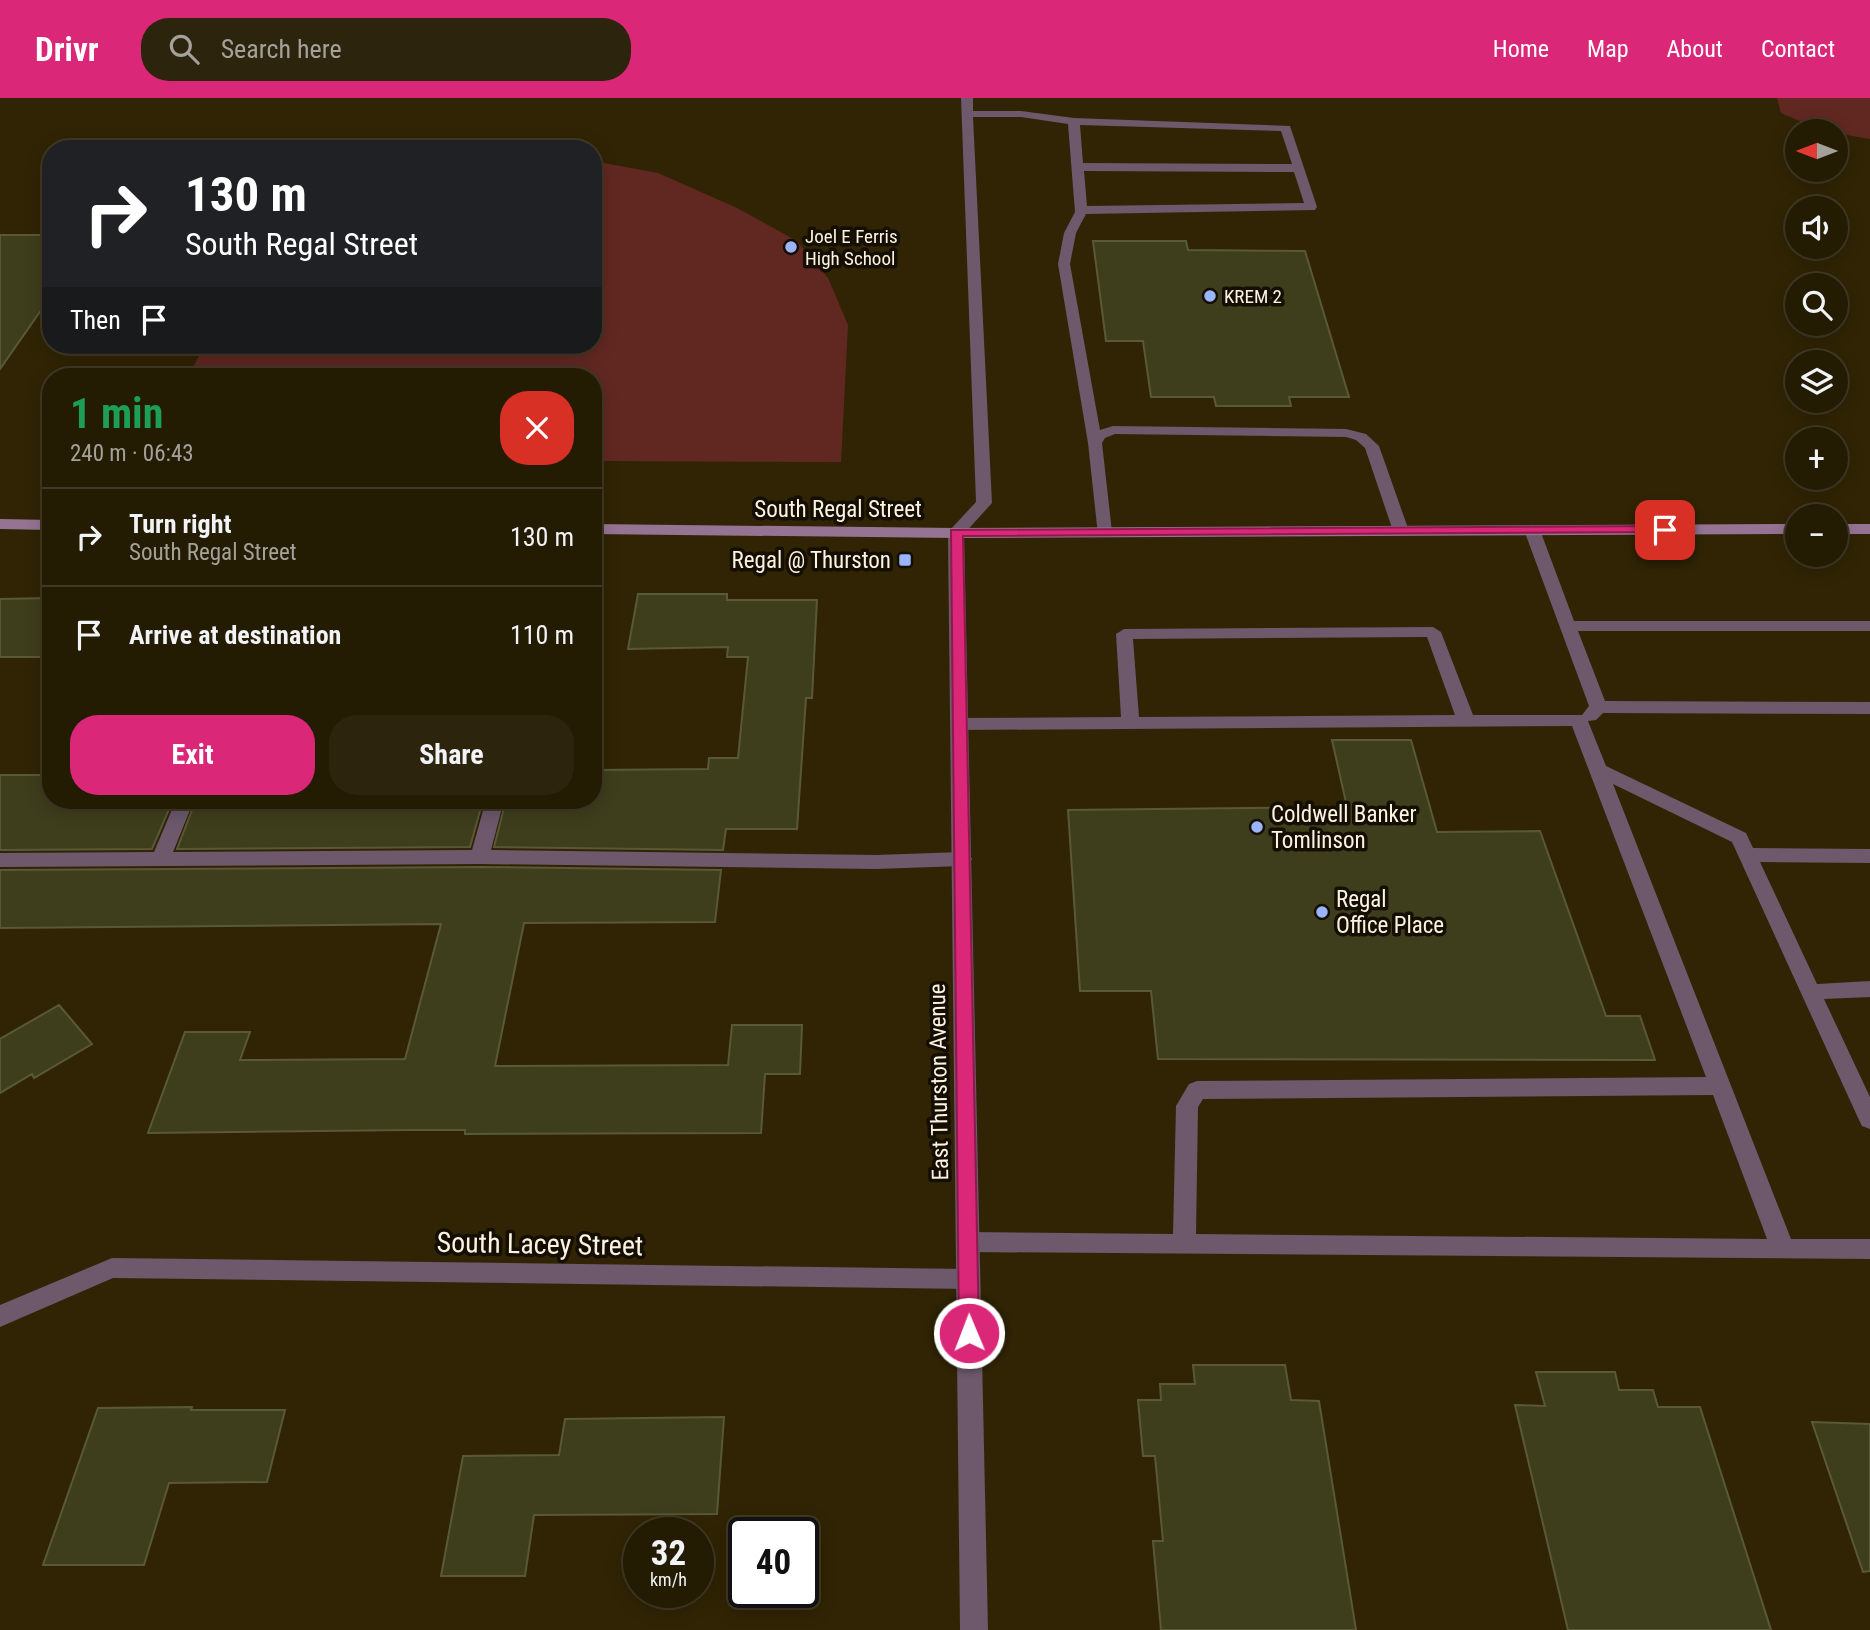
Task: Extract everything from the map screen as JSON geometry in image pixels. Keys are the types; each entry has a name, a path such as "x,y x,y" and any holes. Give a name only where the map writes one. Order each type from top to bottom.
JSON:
{"main road":[{"path":"0,524 42,525"},
{"name":"South Regal Street","path":"602,530 956,533 1785,529"},
{"path":"1848,529 1870,529"}],"street":[{"path":"956,533 984,503 967,98"},
{"path":"967,114 1021,114 1074,121 1286,128 1311,207 1088,209 1081,212"},
{"path":"1074,121 1081,212 1070,233 1064,264 1095,443 1104,532"},
{"path":"1078,167 1299,168"},
{"path":"1095,443 1099,435 1113,430 1346,433 1361,437 1372,446 1401,531"},
{"path":"1532,530 1598,707"},
{"name":"East Thurston Avenue","path":"956,533 974,1630"},
{"path":"1569,626 1870,626"},
{"path":"1130,723 1124,634 1433,632 1466,720"},
{"path":"1598,707 1870,708"},
{"path":"960,724 1579,720 1593,715 1598,707"},
{"path":"1579,720 1783,1249"},
{"path":"1599,770 1739,838 1870,1120"},
{"path":"161,859 181,809"},
{"path":"480,857 493,809"},
{"path":"1748,855 1870,856"},
{"path":"0,860 480,857 876,862 962,859"},
{"path":"1811,992 1870,989"},
{"path":"1184,1244 1187,1106 1197,1090 1721,1086"},
{"path":"968,1242 1870,1249"},
{"name":"South Lacey Street","path":"0,1316 111,1268 968,1279"}],"shaded area":[{"path":"1777,98 1870,98 1870,139 1848,135 1848,119 1795,119 1781,113"},
{"path":"602,163 658,173 737,208 797,241 828,278 848,325 841,462 602,461 602,368 192,368 200,354 602,354"}],"building":[{"path":"0,235 42,235 42,309 0,369"},
{"name":"KREM 2","path":"1093,241 1186,241 1188,250 1305,251 1349,397 1289,397 1291,406 1216,406 1214,397 1151,397 1143,341 1106,341"},
{"path":"638,594 727,594 727,600 817,600 812,698 806,698 797,829 726,829 723,850 494,847 504,809 602,809 602,770 708,769 709,758 738,758 748,657 727,657 728,647 628,649"},
{"path":"42,598 42,657 0,657 0,599"},
{"name":"Regal Office Place","path":"1332,740 1411,740 1437,832 1540,831 1606,1016 1640,1016 1655,1060 1158,1059 1151,991 1080,991 1068,810 1347,807"},
{"path":"0,775 42,775 42,809 169,809 152,849 0,850"},
{"path":"193,809 481,809 470,847 177,849"},
{"path":"480,867 721,870 715,922 524,923 495,1066 728,1065 732,1025 802,1025 800,1074 765,1074 761,1133 465,1134 465,1130 408,1130 148,1133 185,1032 250,1032 240,1060 405,1059 441,924 0,928 0,870"},
{"path":"59,1005 92,1044 34,1078 32,1074 0,1093 0,1039"},
{"path":"1193,1365 1285,1365 1291,1400 1319,1401 1356,1630 1161,1630 1153,1541 1163,1541 1155,1456 1143,1456 1138,1400 1161,1400 1160,1384 1195,1384"},
{"path":"1536,1372 1615,1372 1619,1390 1653,1390 1658,1407 1700,1407 1771,1630 1568,1630 1515,1405 1545,1406"},
{"path":"192,1407 191,1410 285,1410 267,1482 169,1483 144,1565 43,1565 98,1408"},
{"path":"724,1417 717,1514 534,1515 525,1576 441,1576 463,1456 559,1455 565,1419"},
{"path":"1812,1422 1870,1424 1870,1571 1863,1572"}],"place":[{"name":"Joel E Ferris High School","path":"791,247"},
{"name":"KREM 2","path":"1210,296"},
{"name":"Regal @ Thurston","path":"905,560"},
{"name":"Coldwell Banker Tomlinson","path":"1257,827"},
{"name":"Regal Office Place","path":"1322,912"}],"route":[{"path":"969,1333 956,533 1665,530"}]}
